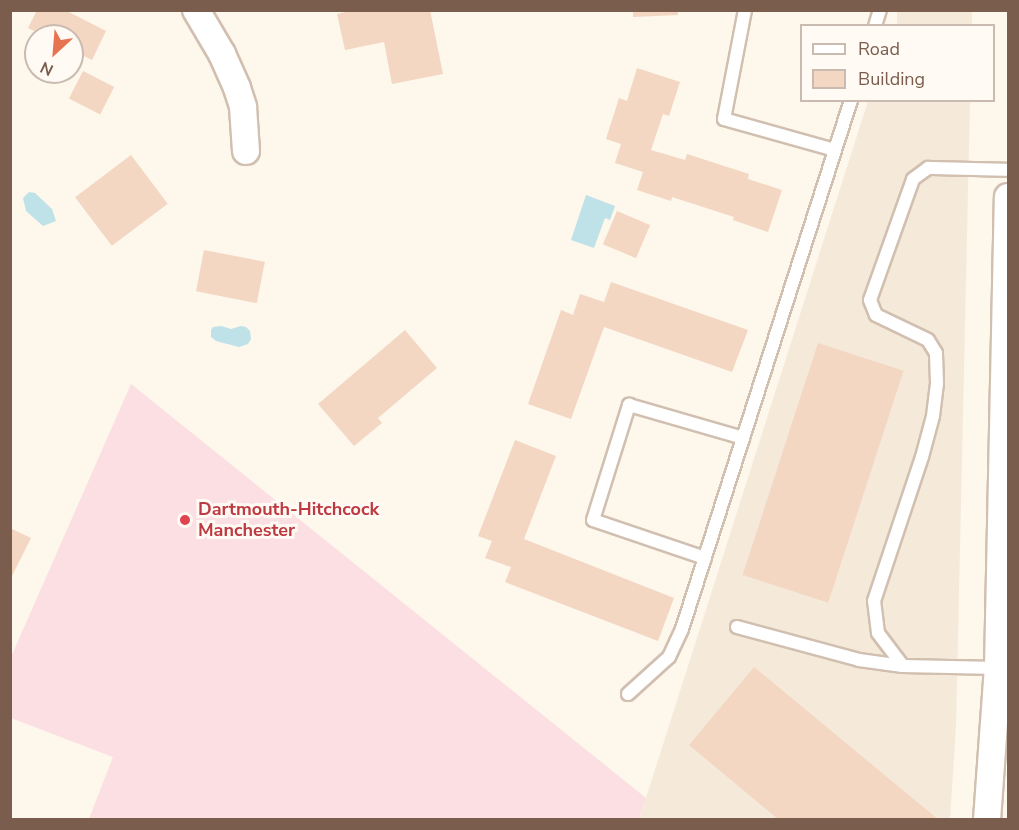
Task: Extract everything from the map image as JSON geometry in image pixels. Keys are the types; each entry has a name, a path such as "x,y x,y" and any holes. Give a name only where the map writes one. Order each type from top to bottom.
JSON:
{"street":[{"path":"196,10 222,54 237,88 243,106 246,152"},
{"path":"987,819 998,668 1008,197"}],"lane":[{"path":"745,10 724,119 835,150"},
{"path":"628,694 669,657 682,629 850,102"},
{"path":"903,666 878,633 874,601 922,457 933,416 937,383 936,353 928,340 876,315 870,300 913,179 928,168 1008,171"},
{"path":"705,558 593,520 629,405 743,438"},
{"path":"737,627 859,660 903,666 998,668"}],"shaded area":[{"path":"897,11 972,11 972,24 897,24"},
{"path":"868,102 970,102 956,725 950,819 639,820"},
{"name":"Dartmouth-Hitchcock Manchester","path":"131,384 646,798 639,819 89,819 113,757 11,718 11,657"}],"water":[{"path":"29,192 35,193 52,209 56,221 43,226 26,211 23,198"},
{"path":"586,195 615,206 610,220 605,218 594,248 571,240"},
{"path":"221,326 231,329 246,327 250,331 251,339 248,344 239,347 216,341 211,337 211,330 213,327"}],"building":[{"path":"37,10 65,10 106,31 92,60 84,56 84,24 30,24"},
{"path":"355,10 430,10 443,74 392,84 384,42 345,50 337,14"},
{"path":"633,10 678,10 678,15 633,17"},
{"path":"637,68 680,82 669,116 663,114 651,150 685,160 687,154 749,174 748,179 782,190 768,232 733,220 734,217 672,197 671,201 637,190 643,172 615,163 621,144 606,139 619,98 627,101"},
{"path":"84,72 114,87 100,115 69,99 76,84 84,84"},
{"path":"131,155 168,204 112,246 75,197"},
{"path":"617,211 650,225 636,258 603,244"},
{"path":"204,250 265,262 257,303 196,291"},
{"path":"611,282 748,330 732,372 604,327 571,419 528,404 561,310 573,315 580,294 604,302"},
{"path":"405,330 437,368 378,418 382,423 354,446 318,404"},
{"path":"818,343 904,371 828,603 743,575"},
{"path":"515,440 556,456 524,539 674,598 658,641 505,582 511,567 485,558 492,541 478,536"},
{"path":"10,528 31,538 10,580"},
{"path":"754,667 939,820 779,820 689,745"}],"place":[{"name":"Dartmouth-Hitchcock Manchester","path":"185,520"}]}
